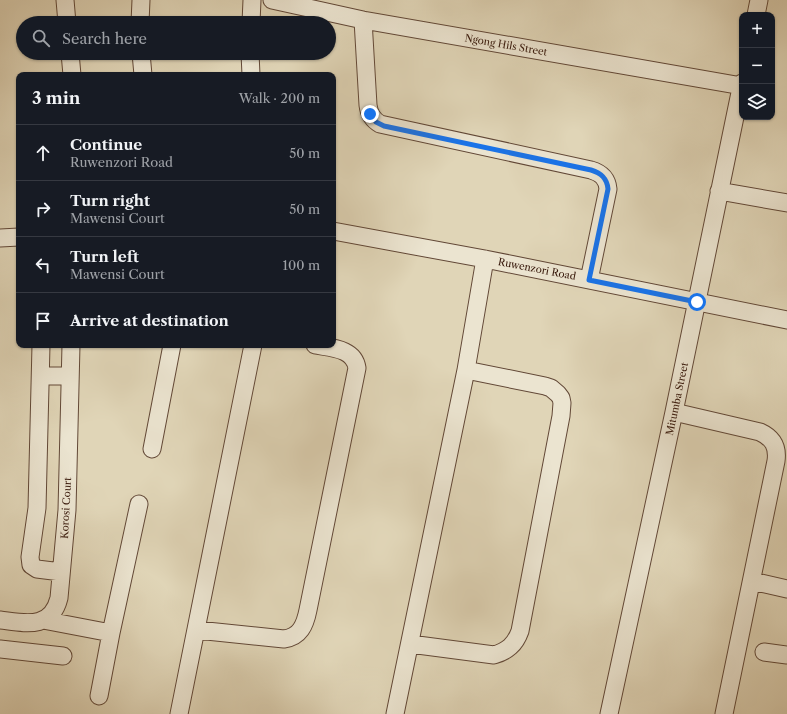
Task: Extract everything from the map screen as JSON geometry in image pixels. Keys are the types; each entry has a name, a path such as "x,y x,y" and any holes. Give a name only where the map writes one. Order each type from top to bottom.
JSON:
{"street":[{"path":"65,0 66,16"},
{"path":"140,16 141,0"},
{"path":"251,16 252,0"},
{"name":"Ngong Hils Street","path":"272,0 364,20 739,84"},
{"path":"756,12 758,0"},
{"path":"364,20 368,106 370,114 376,122 591,170 599,173 604,178 608,189 589,280"},
{"path":"71,60 72,72"},
{"path":"142,60 143,72"},
{"path":"250,60 251,72"},
{"name":"Mitumba Street","path":"609,714 739,99"},
{"path":"719,190 787,203"},
{"name":"Ruwenzori Road","path":"336,232 485,259 787,320"},
{"path":"0,238 16,237"},
{"path":"395,714 466,370 485,259"},
{"path":"42,348 37,508 30,557 31,565 37,569 61,572"},
{"name":"Korosi Court","path":"43,620 53,612 57,606 61,572 67,510 70,348"},
{"path":"152,449 171,348"},
{"path":"179,714 252,348"},
{"path":"197,630 284,639 294,637 304,626 357,368 355,360 346,352 328,348"},
{"path":"410,644 494,655 504,652 509,648 517,639 520,631 562,416 562,403 558,394 545,386 466,370"},
{"path":"41,376 70,376"},
{"path":"674,412 760,432 779,441 776,447 776,461 724,714"},
{"path":"100,696 111,633 139,504"},
{"path":"752,581 787,589"},
{"path":"0,620 29,623 43,620 111,633"},
{"path":"0,649 63,656"},
{"path":"764,652 787,655"}],"route":[{"path":"370,114 376,122 384,126 591,170 599,173 604,178 608,189 589,280 697,302"}]}
